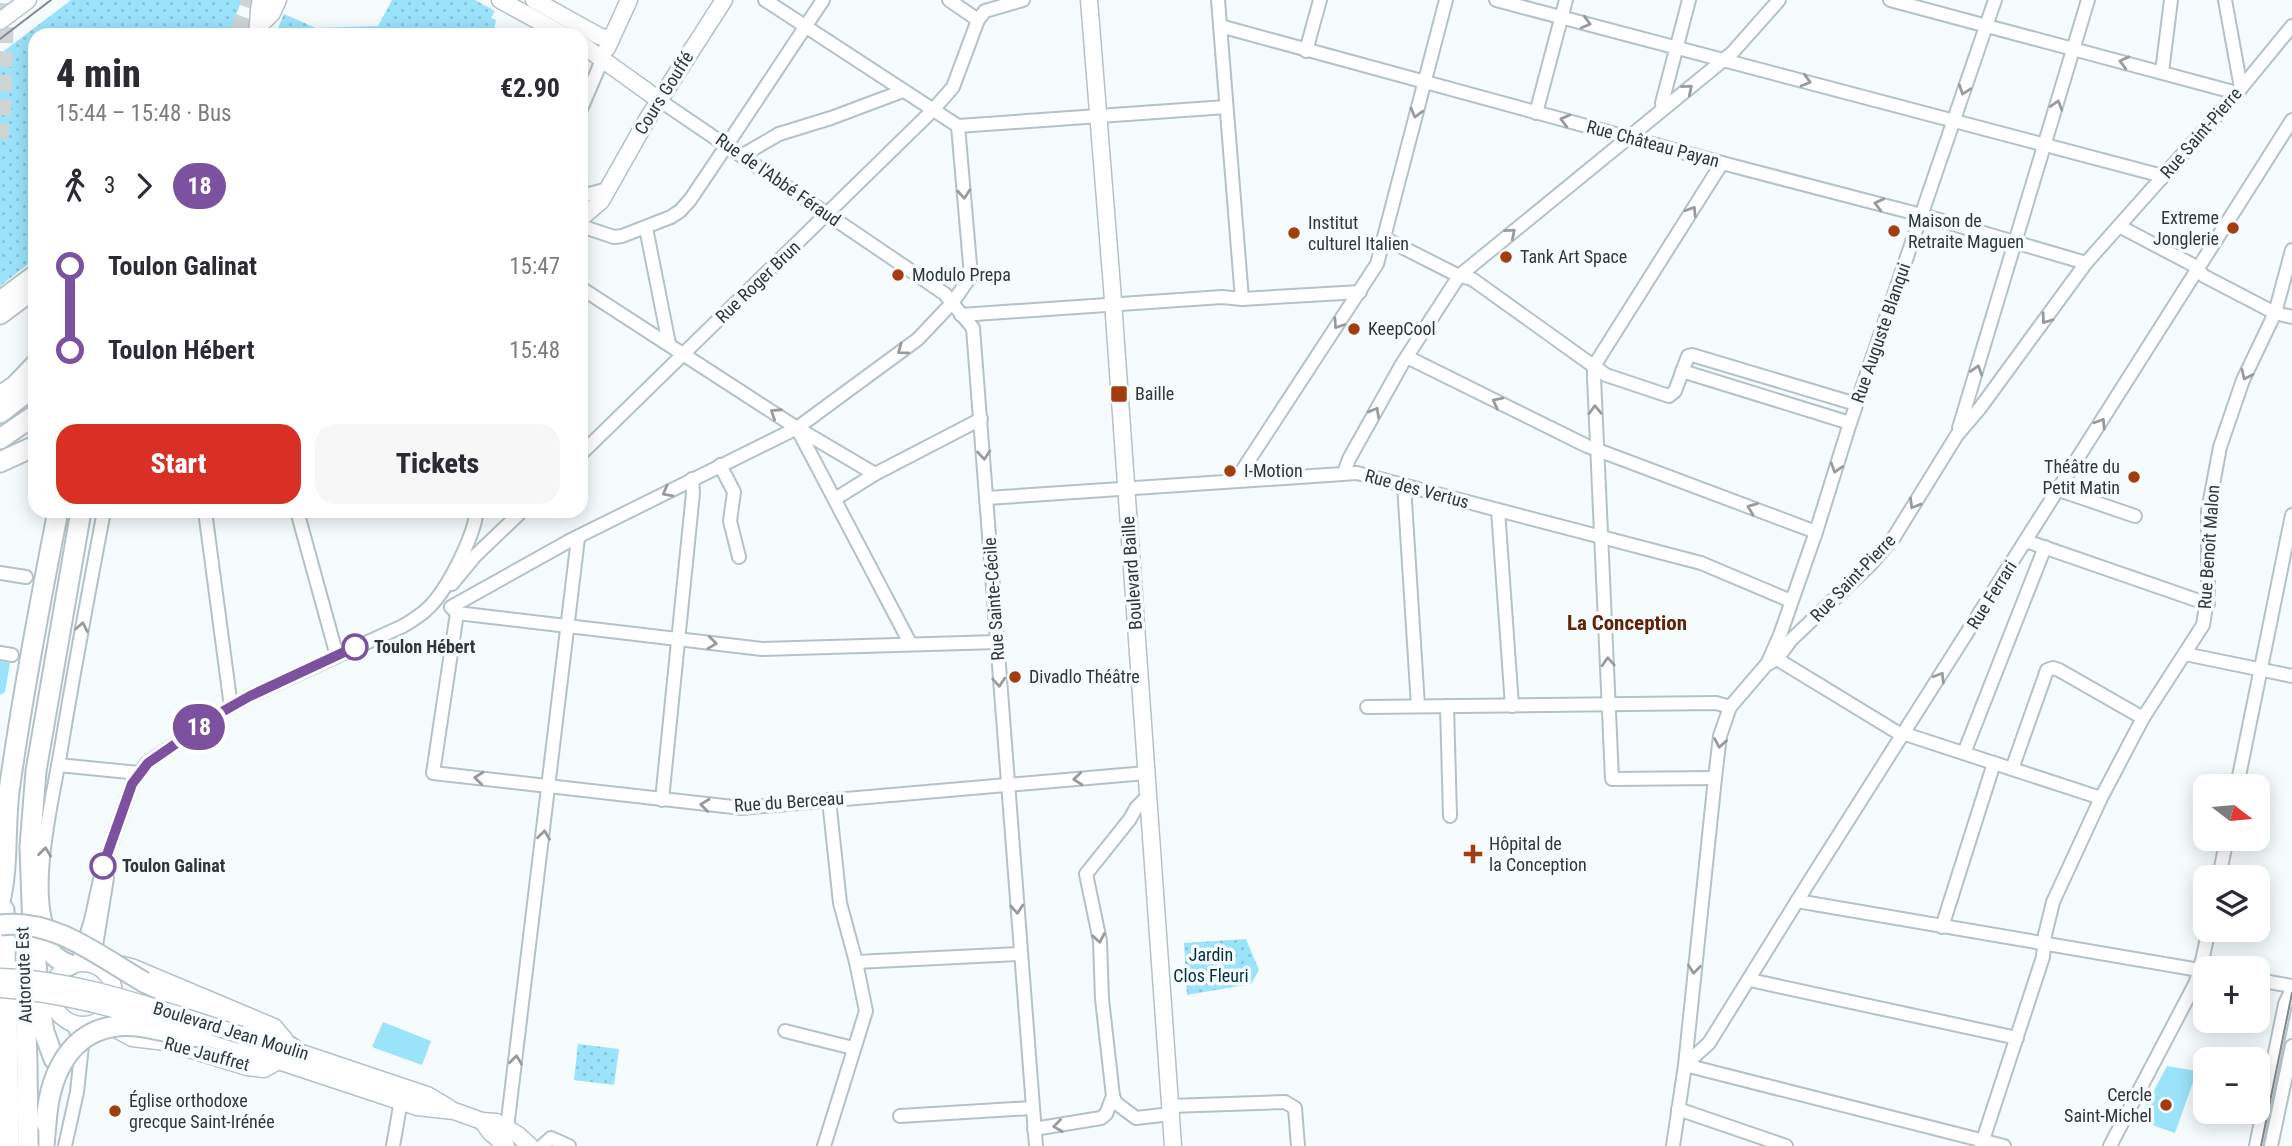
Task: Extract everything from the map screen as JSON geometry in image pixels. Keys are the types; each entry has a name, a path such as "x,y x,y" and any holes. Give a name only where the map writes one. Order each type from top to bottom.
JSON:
{"highway":[{"path":"0,314 28,293"},
{"path":"0,396 28,372"},
{"path":"0,407 28,396"},
{"path":"0,413 28,396"},
{"path":"4,431 28,398"},
{"path":"4,431 28,419"},
{"path":"5,458 28,449"},
{"path":"5,458 28,460"},
{"path":"26,684 34,581 47,518"},
{"path":"26,684 28,620 47,518"},
{"path":"34,581 56,518"},
{"path":"21,846 23,771 68,518"},
{"path":"54,1059 44,1032 40,1007 30,848 36,771 80,518"},
{"path":"65,604 80,567 89,518"},
{"name":"Autoroute Est","path":"26,684 9,787 2,893 28,1146"},
{"name":"Autoroute Est","path":"9,1146 18,1064 21,846 33,805"},
{"path":"33,911 43,942 54,957 74,964"},
{"path":"0,925 35,925 56,932 209,1012 274,1037 286,1055"},
{"path":"44,1146 53,1079 64,1058 77,1044 93,1033 107,1028 130,1026 181,1036 202,1037"}],"main road":[{"path":"0,1 3,19 28,0"},
{"path":"257,28 261,0"},
{"path":"260,28 272,13 278,0"},
{"path":"500,0 551,28"},
{"path":"534,0 576,28"},
{"path":"602,60 629,0"},
{"name":"Cours Gouffé","path":"588,212 608,189 659,100 724,0"},
{"name":"Boulevard Baille","path":"1089,0 1114,304 1146,773 1140,805 1173,1146"},
{"path":"588,33 611,40"},
{"name":"Rue de l'Abbé Féraud","path":"588,48 659,100"},
{"path":"71,1022 55,1006 52,993 59,974 74,964 100,968 123,965 146,978"},
{"path":"0,1114 30,1124 49,1117 58,1102 59,1090 54,1059 55,1036 59,1028 71,1022 87,1024 98,1020 110,1008 114,992 109,977 100,968"},
{"name":"Boulevard Jean Moulin","path":"0,977 83,988 406,1095 427,1095 454,1111 482,1121 496,1122 530,1146"},
{"name":"Boulevard Jean Moulin","path":"0,989 80,999 202,1037 240,1041"},
{"name":"Rue Jauffret","path":"98,1020 132,1038 166,1042 247,1067 264,1069 286,1055"},
{"name":"Boulevard Jean Moulin","path":"482,1121 506,1146"}],"street":[{"path":"765,0 958,126 1226,107"},
{"path":"588,228 614,237 622,236 646,228 680,211 690,200 823,0"},
{"path":"949,0 978,20"},
{"path":"933,110 953,87 978,20 985,11 1023,0"},
{"path":"1218,0 1242,299"},
{"path":"1307,51 1320,0"},
{"path":"1236,480 1377,264 1446,0"},
{"path":"1496,0 2155,174 2161,179"},
{"path":"1536,113 1566,0"},
{"path":"1663,110 1662,103 1689,0"},
{"path":"1345,472 1349,459 1406,357 1459,276 1724,59 1779,0"},
{"path":"1890,0 2073,50 2239,90 2225,0"},
{"name":"Rue Auguste Blanqui","path":"1772,662 1856,404 1995,0"},
{"path":"1957,435 2088,0"},
{"path":"2161,72 2171,0"},
{"name":"Rue Château Payan","path":"1220,26 1922,215 2086,263"},
{"name":"Rue Saint-Pierre","path":"1673,1146 1685,1065 1720,737 1730,706 1791,640 1870,565 1894,537 1957,435 1980,408 2086,263 2292,26"},
{"path":"588,93 602,60"},
{"path":"743,155 779,134 903,91"},
{"name":"Rue de l'Abbé Féraud","path":"659,100 948,297 952,303"},
{"name":"Rue Roger Brun","path":"588,446 933,110"},
{"name":"Rue Ferrari","path":"1685,1065 1709,1043 1750,980 1797,901 2292,120"},
{"path":"454,610 578,538 797,428 918,339 952,303 971,276 958,126"},
{"path":"1715,778 1612,779 1594,368 1722,163"},
{"path":"588,194 608,189"},
{"path":"2119,226 2193,265 2204,276 2276,313 2292,317"},
{"path":"646,228 669,344"},
{"path":"1384,238 1459,276 1472,279 1606,375 1669,396 1675,391 1688,356 1692,355 1856,404"},
{"name":"Rue Benoît Malon","path":"1982,1143 2043,957 2053,902 2101,798 2143,718 2203,625 2208,604 2208,511 2220,447 2243,380 2276,313 2292,250"},
{"path":"0,297 28,276"},
{"path":"588,292 797,428 875,474"},
{"path":"961,315 1114,304 1360,292"},
{"name":"Rue Sainte-Cécile","path":"952,303 973,328 1036,1146"},
{"path":"1406,357 1597,449 1816,531"},
{"path":"1682,371 1850,423"},
{"path":"835,499 875,474 981,419"},
{"path":"797,428 910,643"},
{"path":"720,465 734,492 730,521 738,557"},
{"name":"Rue des Vertus","path":"987,498 1357,473 1701,564 1791,601"},
{"path":"662,800 694,493 692,479"},
{"path":"1404,485 1418,706"},
{"path":"2059,489 2135,516"},
{"path":"1498,510 1512,706"},
{"path":"2239,774 2260,670 2287,561 2292,515"},
{"path":"103,518 44,854 44,914 51,936 61,953 74,964 91,920 103,866 132,784 139,774 158,755 231,707 268,686 403,626 428,609 475,556 515,518"},
{"path":"206,518 231,707"},
{"path":"299,518 337,656"},
{"path":"437,598 469,542 475,518"},
{"path":"507,1128 578,538"},
{"path":"2026,541 2208,604"},
{"path":"469,542 475,556"},
{"path":"1964,753 2045,547"},
{"path":"0,573 34,581"},
{"path":"437,598 454,610 762,649 997,642"},
{"name":"Rue du Berceau","path":"454,610 433,773 741,808 1146,773"},
{"path":"2185,654 2292,676"},
{"path":"1772,662 1903,735 1909,734 2101,798"},
{"path":"2012,769 2047,670 2059,670 2143,718"},
{"path":"1367,707 1716,703 1730,706"},
{"path":"1447,706 1450,816"},
{"path":"1942,927 1994,763"},
{"path":"58,765 139,774"},
{"path":"824,1146 866,1011 840,903 829,800"},
{"path":"1140,805 1086,874 1101,954 1102,999 1116,1103 1136,1118 1171,1110 1285,1102 1295,1108 1298,1146"},
{"path":"100,968 94,958 105,902 109,850"},
{"path":"1797,901 2193,968"},
{"path":"98,937 111,951 146,978"},
{"path":"856,962 1020,954"},
{"path":"1750,980 2017,1038"},
{"path":"2256,1146 2285,1004 2292,988 2270,983"},
{"path":"2110,1146 2193,989"},
{"path":"65,1146 83,1055 82,1039 98,1020"},
{"path":"71,1022 83,1055"},
{"path":"785,1031 853,1048"},
{"name":"Rue Jauffret","path":"83,1055 87,1043 92,1039 111,1036 132,1038"},
{"path":"2272,1146 2286,1110 2292,1046"},
{"path":"1685,1065 1982,1143 2004,1146"},
{"path":"393,1146 406,1095"},
{"path":"1034,1129 1101,1118 1106,1114 1113,1096"},
{"path":"900,1116 1032,1108"},
{"path":"1678,1109 1786,1146"},
{"path":"542,1146 551,1138 569,1146"}],"green space":[{"path":"71,0 242,0 231,28 34,28"},
{"path":"392,0 475,0 495,11 491,18 496,20 494,28 316,28 378,26"},
{"path":"284,14 316,28 278,28"},
{"path":"28,33 28,264 0,286 0,54"},
{"path":"0,661 10,663 5,692 0,695"},
{"name":"Jardin Clos Fleuri","path":"1246,939 1259,970 1251,984 1187,995 1184,943"},
{"path":"383,1022 431,1041 422,1065 372,1047"},
{"path":"578,1044 619,1049 614,1085 574,1080"},
{"name":"Cercle Saint-Michel","path":"2167,1066 2193,1070 2193,1082 2175,1133 2138,1120"}],"tunnel":[{"path":"0,139 4,98 6,0"},
{"path":"241,28 251,0"}],"tram line":[{"path":"0,39 51,0"},
{"path":"2261,1146 2292,993"}],"bus line":[{"name":"18","path":"103,866 132,784 148,763 220,713 250,696 355,647"}],"place":[{"name":"Extreme Jonglerie","path":"2233,228"},
{"name":"Maison de Retraite Maguen","path":"1894,231"},
{"name":"Institut culturel Italien","path":"1294,233"},
{"name":"Tank Art Space","path":"1506,257"},
{"name":"Modulo Prepa","path":"898,275"},
{"name":"KeepCool","path":"1354,329"},
{"name":"Baille","path":"1119,394"},
{"name":"I-Motion","path":"1230,471"},
{"name":"Théâtre du Petit Matin","path":"2134,477"},
{"name":"Toulon Hébert","path":"355,647"},
{"name":"Divadlo Théâtre","path":"1015,677"},
{"name":"Hôpital de la Conception","path":"1473,854"},
{"name":"Toulon Galinat","path":"103,866"},
{"name":"Cercle Saint-Michel","path":"2166,1105"},
{"name":"Église orthodoxe grecque Saint-Irénée","path":"115,1111"}],"district":[{"name":"La Conception","path":"1627,623"}]}
